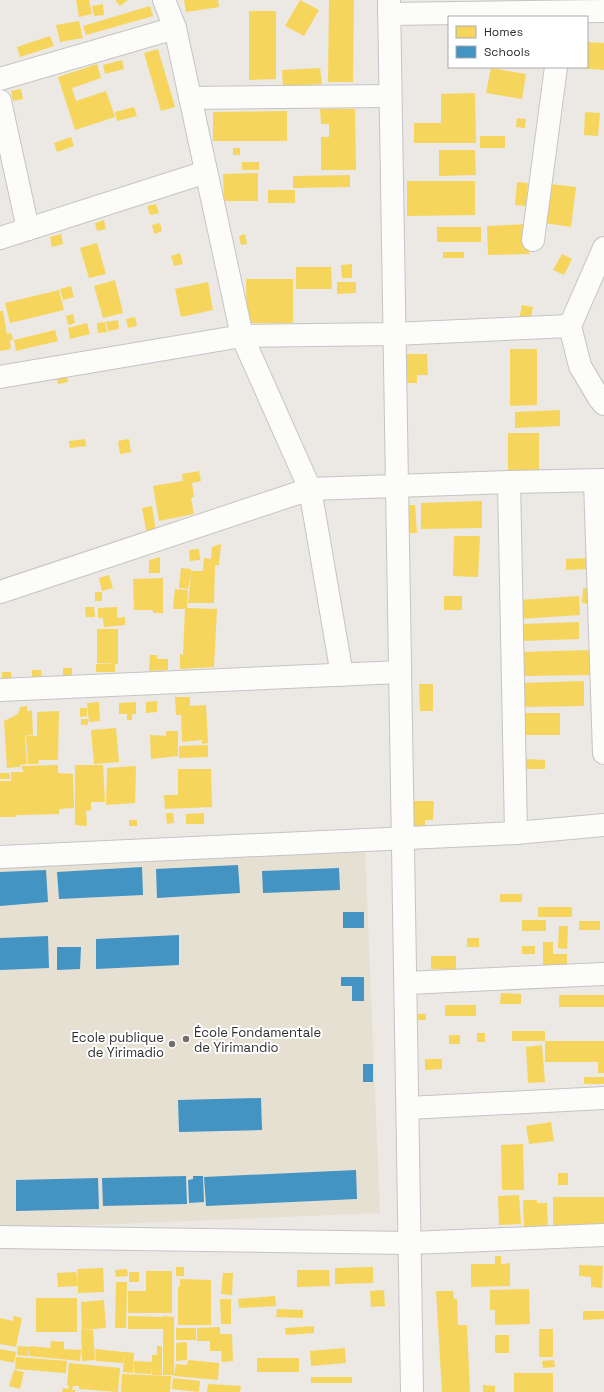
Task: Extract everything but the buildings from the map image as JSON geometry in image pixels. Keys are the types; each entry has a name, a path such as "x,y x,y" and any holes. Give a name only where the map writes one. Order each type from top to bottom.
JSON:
{"street":[{"path":"164,0 175,28 242,336 310,489 342,675"},
{"path":"412,1392 389,7 527,6 564,14 604,11"},
{"path":"0,79 175,28"},
{"path":"533,240 556,68"},
{"path":"190,98 390,96"},
{"path":"0,100 28,229"},
{"path":"0,238 206,172"},
{"path":"604,248 570,326 580,366 604,404"},
{"path":"0,377 242,336 394,334 570,326"},
{"path":"0,592 310,489 509,482 600,481 604,753"},
{"path":"509,482 516,833"},
{"path":"0,690 400,672"},
{"path":"0,857 403,839 516,833 604,825"},
{"path":"406,983 604,974"},
{"path":"408,1108 604,1098"},
{"path":"0,1237 410,1243 604,1235"}],"shaded area":[{"name":"École Fondamentale de Yirimandio","path":"365,850 380,1213 0,1229 0,865"}],"place":[{"name":"École Fondamentale de Yirimandio","path":"186,1039"},
{"name":"Ecole publique de Yirimadio","path":"172,1044"}]}
